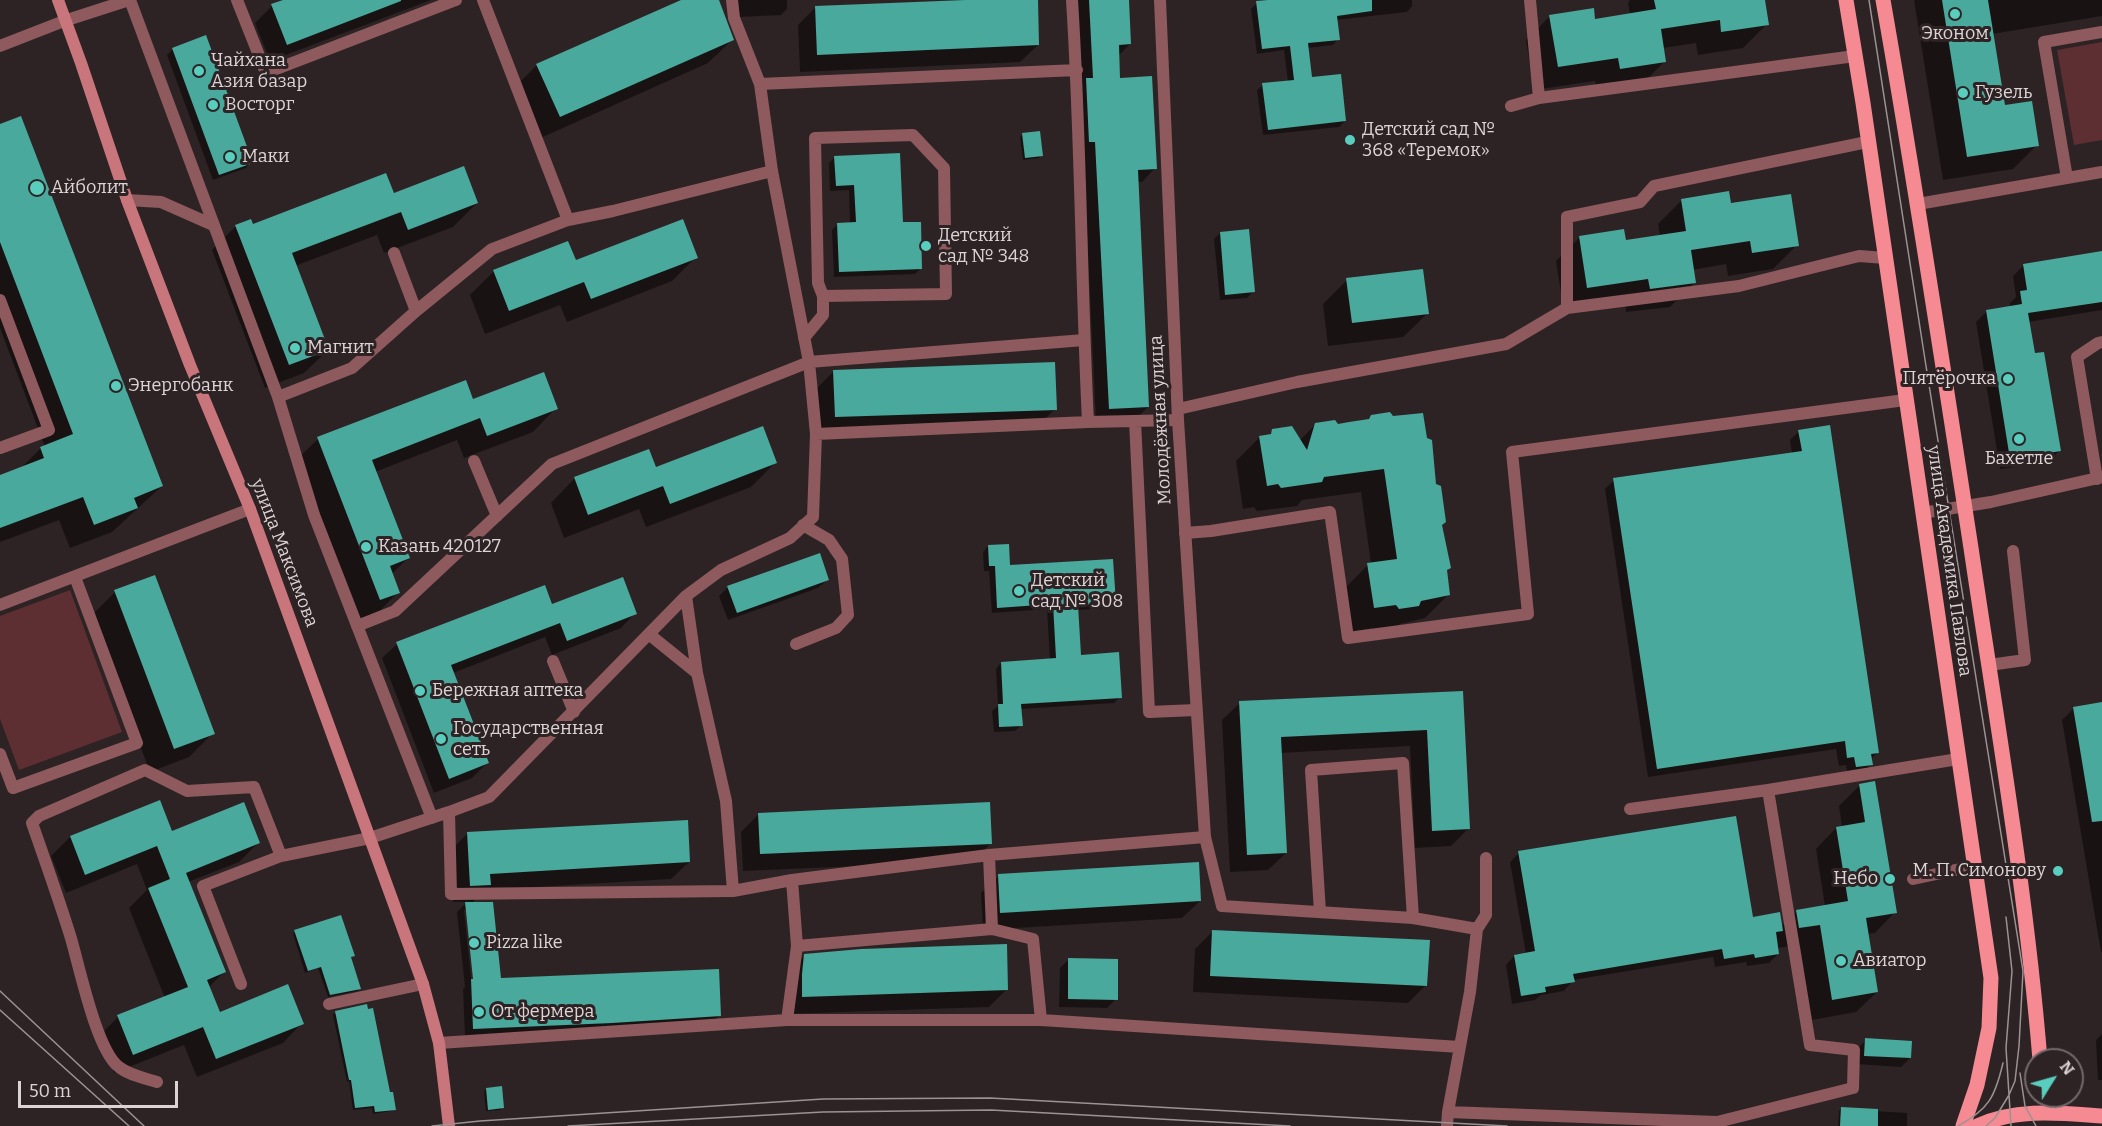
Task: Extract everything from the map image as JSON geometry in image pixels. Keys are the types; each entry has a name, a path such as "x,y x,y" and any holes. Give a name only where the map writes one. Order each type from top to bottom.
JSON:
{"main road":[{"name":"улица Максимова","path":"58,0 127,200 190,365 249,509 423,984 439,1043 449,1126"},
{"name":"улица Академика Павлова","path":"1846,0 1991,978 1989,1018 1977,1085 1963,1126"},
{"name":"улица Академика Павлова","path":"1883,0 1918,204 1989,665 2033,971 2039,1048"},
{"path":"2055,1108 2057,1113"},
{"path":"1977,1126 1995,1118 2028,1112 2102,1116"}],"street":[{"path":"0,46 64,21 130,0 278,397 314,514 432,818"},
{"path":"237,0 266,74 456,0"},
{"path":"483,0 567,220"},
{"path":"241,984 203,886 281,856 370,838 489,797 686,596 721,570 790,538 813,517 816,434 809,362 772,171 760,84 734,18 732,0"},
{"path":"1072,0 1077,70 1088,422"},
{"name":"Молодёжная улица","path":"1160,0 1178,415 1205,837 1222,906 1320,912"},
{"path":"1530,0 1539,98"},
{"path":"2067,178 2044,42 2102,32"},
{"path":"1510,106 1539,98 1855,56"},
{"path":"760,84 1077,70"},
{"path":"804,338 823,315 823,296 818,283 815,138 913,135 944,168 946,294 823,296"},
{"path":"1567,308 1567,217 1640,202 1654,186 1867,142"},
{"path":"278,397 352,368 416,311 492,249 567,220 613,211 772,171"},
{"path":"1918,204 2102,172"},
{"path":"127,200 161,202 213,225"},
{"path":"394,253 416,311"},
{"path":"816,434 1136,421 1178,415 1297,382 1506,344 1567,308 1739,286 1859,256 1885,258"},
{"path":"0,300 49,430 0,448"},
{"path":"357,626 395,611 552,464 809,362 1084,340"},
{"path":"1922,513 2099,478 2077,357 2102,342"},
{"path":"1185,533 1330,512 1348,638 1528,614 1512,452 1905,400"},
{"path":"1136,421 1149,712 1196,710"},
{"path":"474,461 497,516"},
{"path":"0,605 249,509"},
{"path":"796,644 836,628 848,615 842,559 829,540 803,525"},
{"path":"1989,665 2025,660 2013,551"},
{"path":"0,754 13,788 136,743 75,577"},
{"path":"686,596 696,673 726,801 733,891"},
{"path":"650,635 696,673"},
{"path":"553,661 574,712"},
{"path":"1630,809 1768,790 1958,759"},
{"path":"1413,918 1403,763 1311,770 1320,912 1413,918 1477,929"},
{"path":"157,1082 117,1066 104,1046 32,822 39,816 145,770 187,791 254,787 281,856"},
{"path":"1448,1112 1717,1122 1853,1088 1854,1050 1810,1045 1768,790"},
{"path":"449,812 451,894 733,891 792,880 989,855 1205,837"},
{"path":"989,855 992,929"},
{"path":"1447,1126 1470,992 1477,929 1486,915 1486,858"},
{"path":"1913,879 1974,866"},
{"path":"787,1020 797,946 792,880"},
{"path":"797,946 992,929 1033,939 1041,1020"},
{"path":"329,1004 423,984"},
{"path":"439,1043 787,1020 1041,1020 1460,1047"}],"shaded area":[{"path":"2102,42 2102,140 2074,145 2057,50"},
{"path":"70,590 122,732 19,770 0,719 0,616"}],"building":[{"path":"283,0 401,1 287,45 271,4"},
{"path":"681,0 719,0 734,40 560,117 536,64"},
{"path":"965,0 1038,0 1039,45 817,55 815,6"},
{"path":"1089,0 1129,0 1131,44 1119,45 1120,78 1152,76 1157,169 1138,170 1149,407 1109,409 1095,142 1089,142 1086,78 1093,78"},
{"path":"1372,0 1372,11 1337,16 1340,40 1308,43 1312,77 1341,74 1346,121 1268,130 1262,83 1294,80 1290,46 1262,49 1256,1"},
{"path":"1654,0 1765,0 1769,25 1721,32 1720,20 1661,29 1666,62 1620,69 1618,58 1558,67 1549,15 1594,8 1595,19 1656,9"},
{"path":"1942,0 1988,0 2005,105 2032,101 2039,146 1967,157"},
{"name":"Восторг","path":"206,35 253,163 219,175 172,48"},
{"path":"21,116 163,486 134,498 138,508 94,525 83,497 0,528 0,475 44,458 40,447 73,434 0,242 0,124"},
{"path":"1040,131 1043,156 1025,158 1022,133"},
{"path":"900,153 903,222 921,222 922,269 839,272 837,223 856,222 854,185 836,186 834,156"},
{"path":"464,166 478,203 408,230 401,212 292,253 329,350 289,365 235,225 251,219 253,224 386,173 394,193"},
{"path":"1729,191 1731,203 1791,194 1799,246 1752,253 1750,241 1691,250 1696,283 1650,289 1648,279 1587,288 1579,236 1624,229 1626,240 1686,231 1681,199"},
{"path":"683,219 698,258 591,299 584,282 509,311 493,270 568,241 576,260"},
{"path":"1249,229 1255,292 1225,295 1220,232"},
{"path":"2102,251 2102,302 2028,313 2035,353 2044,352 2061,451 2010,459 1986,310 2022,304 2020,291 2027,290 2023,264"},
{"path":"1423,269 1429,314 1352,323 1346,278"},
{"path":"1055,362 1057,410 835,417 833,370"},
{"path":"544,372 558,409 487,436 480,418 372,460 410,558 390,566 400,593 380,600 317,437 466,380 473,399"},
{"path":"1390,412 1393,416 1423,413 1427,438 1432,440 1436,484 1441,486 1446,522 1442,525 1451,568 1447,570 1450,595 1421,601 1419,606 1399,609 1396,605 1374,608 1367,563 1397,559 1384,469 1324,477 1322,482 1281,488 1278,484 1267,486 1259,436 1271,434 1272,429 1292,426 1307,450 1315,423 1335,420 1338,424 1369,419 1371,415"},
{"path":"1830,425 1879,753 1871,754 1873,765 1856,767 1854,757 1847,758 1845,741 1657,769 1613,478 1802,451 1798,430"},
{"path":"763,426 777,463 670,504 663,486 588,515 574,477 649,449 656,467"},
{"path":"1009,544 1010,565 1113,559 1116,603 1078,605 1081,655 1119,652 1122,698 1021,704 1023,726 999,727 998,704 1003,704 1001,662 1056,658 1053,604 997,608 995,566 989,566 988,545"},
{"path":"820,553 829,580 737,613 727,586"},
{"path":"155,575 215,734 174,749 114,590"},
{"path":"623,577 637,614 567,641 560,623 451,665 489,763 449,779 396,642 545,585 552,604"},
{"path":"1463,691 1470,829 1432,831 1427,730 1281,737 1287,853 1247,855 1239,701"},
{"path":"2102,702 2102,821 2092,822 2073,707"},
{"path":"1875,781 1897,913 1866,918 1878,992 1832,1000 1820,925 1799,928 1796,910 1848,901 1836,827 1865,822 1859,784"},
{"path":"160,800 172,831 244,802 260,843 186,873 226,972 207,980 220,1012 288,984 304,1024 216,1059 203,1027 133,1055 117,1015 188,987 148,888 170,879 157,846 85,875 70,836"},
{"path":"990,802 992,844 760,854 758,813"},
{"path":"1736,816 1753,917 1780,912 1783,931 1776,932 1779,954 1755,958 1754,954 1724,959 1722,949 1573,974 1575,982 1545,987 1546,992 1521,996 1514,955 1535,951 1518,851"},
{"path":"688,820 690,862 490,874 491,885 470,886 467,832"},
{"path":"1199,862 1201,901 1000,913 998,874"},
{"path":"465,902 493,902 501,978 719,969 721,1016 473,1029 471,979 473,979"},
{"path":"341,915 355,956 351,957 361,989 330,995 321,967 308,971 294,930"},
{"path":"1212,930 1430,940 1427,986 1210,976"},
{"path":"1007,944 1008,990 802,997 804,954 861,949"},
{"path":"1068,958 1118,959 1118,1000 1068,999"},
{"path":"367,1004 368,1009 373,1008 390,1092 393,1092 396,1110 375,1112 374,1106 355,1108 335,1011"},
{"path":"1865,1038 1912,1041 1911,1058 1864,1056"},
{"path":"502,1086 504,1108 488,1110 486,1088"},
{"path":"1841,1107 1878,1109 1878,1126 1840,1126"}],"tram line":[{"path":"1869,0 2023,971 2015,1081 1995,1118 1986,1126"},
{"path":"2006,917 2012,971 2006,1048 2011,1126"},
{"path":"0,991 144,1126"},
{"path":"0,1010 129,1126"},
{"path":"1958,1126 1984,1108 1997,1085 2003,1063"},
{"path":"2020,1073 2025,1106 2036,1126"},
{"path":"432,1126 823,1099 990,1098 1507,1126"},
{"path":"568,1126 823,1112 991,1110 1290,1126"}],"place":[{"name":"Эконом","path":"1955,14"},
{"name":"Чайхана Азия базар","path":"199,71"},
{"name":"Гузель","path":"1963,93"},
{"name":"Восторг","path":"213,105"},
{"name":"Детский сад № 368 «Теремок»","path":"1350,140"},
{"name":"Маки","path":"230,157"},
{"name":"Айболит","path":"37,188"},
{"name":"Детский сад № 348","path":"926,246"},
{"name":"Магнит","path":"295,348"},
{"name":"Пятёрочка","path":"2008,379"},
{"name":"Энергобанк","path":"116,386"},
{"name":"Бахетле","path":"2019,439"},
{"name":"Казань 420127","path":"366,547"},
{"name":"Детский сад № 308","path":"1019,591"},
{"name":"Бережная аптека","path":"420,691"},
{"name":"Государственная сеть","path":"441,739"},
{"name":"М. П. Симонову","path":"2058,871"},
{"name":"Небо","path":"1890,879"},
{"name":"Pizza like","path":"474,943"},
{"name":"Авиатор","path":"1841,961"},
{"name":"От фермера","path":"479,1012"}]}
